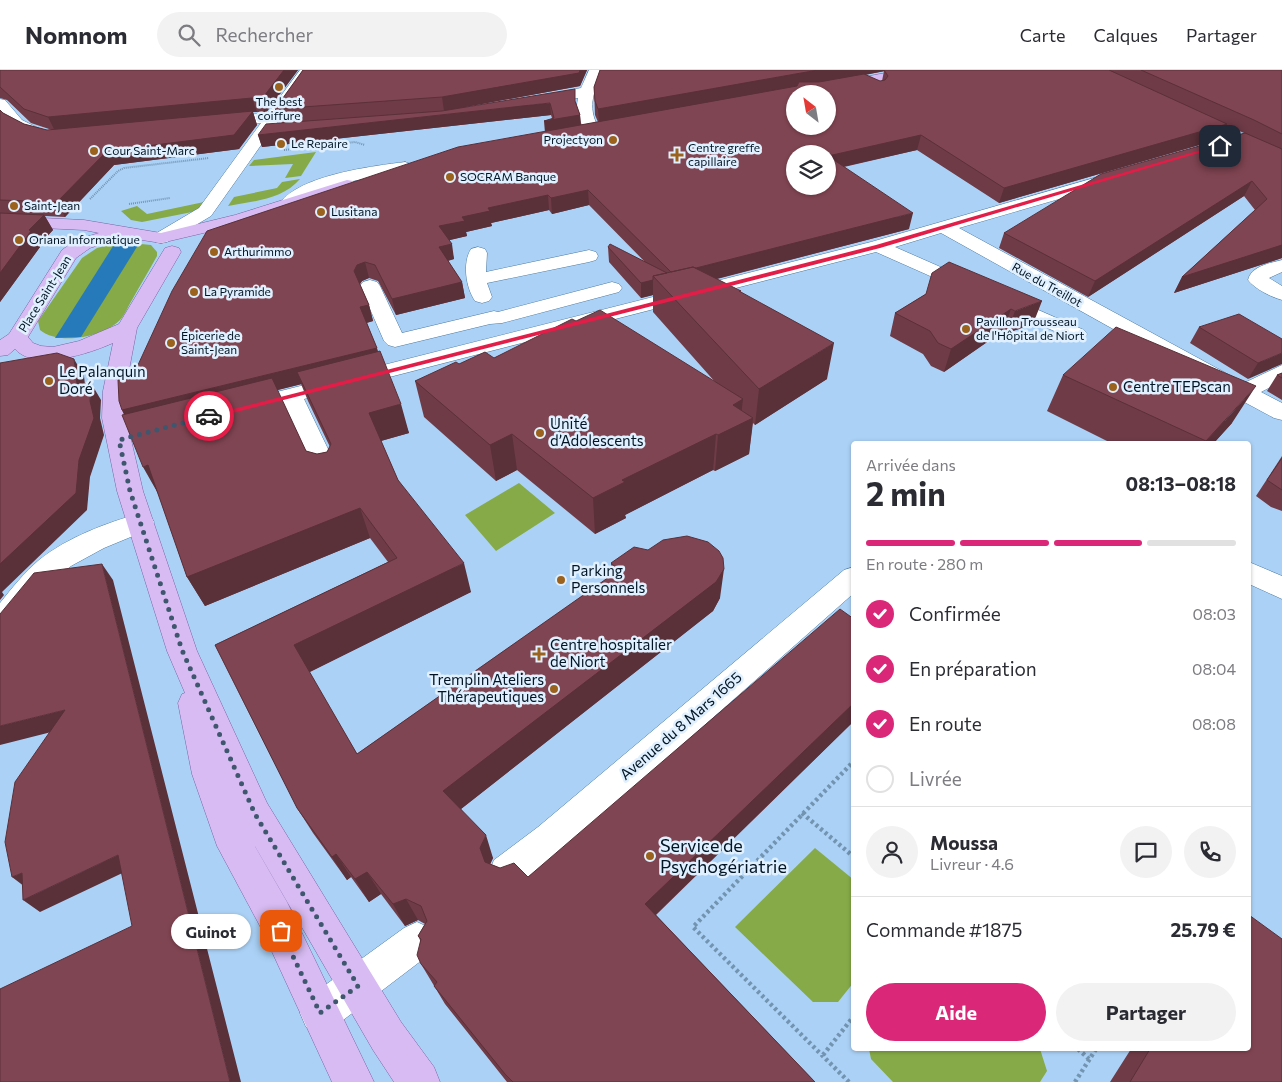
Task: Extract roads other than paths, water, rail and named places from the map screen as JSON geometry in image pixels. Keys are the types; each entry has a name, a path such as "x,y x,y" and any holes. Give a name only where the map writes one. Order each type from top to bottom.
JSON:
{"main road":[{"path":"836,86 923,70"},
{"path":"573,134 612,127"},
{"path":"412,165 240,219 166,245 127,328 114,391 114,418 129,438 130,491 182,650 255,814 387,1036 419,1082"},
{"path":"0,221 60,230"},
{"path":"0,229 60,230"},
{"name":"Place Saint-Jean","path":"73,250 62,240 60,230 121,232 166,245"},
{"name":"Place Saint-Jean","path":"121,232 94,239 73,250 17,338 23,347 31,351 42,352 84,347 127,328"},
{"path":"0,350 17,338"},
{"path":"84,347 99,363 114,391"},
{"path":"0,368 18,363 42,352"},
{"path":"182,650 208,774 234,846 274,915 353,1082"}],"street":[{"path":"166,245 206,212 249,152 271,126 307,70"},
{"path":"593,131 586,122 585,92 596,70"},
{"path":"863,81 877,89"},
{"path":"526,102 585,92"},
{"path":"0,103 16,123 26,130 55,138"},
{"path":"1180,111 1282,160"},
{"path":"199,124 257,118 271,126"},
{"path":"1218,146 1240,140"},
{"path":"290,203 315,186 356,174 412,165"},
{"path":"224,413 878,246 1126,174"},
{"name":"Rue du Treillot","path":"914,215 1282,413"},
{"path":"878,246 1077,334"},
{"path":"478,253 476,280 479,292 508,342"},
{"path":"476,280 589,256"},
{"path":"1282,266 1264,272 1258,276 1258,280 1282,294"},
{"path":"370,286 395,340 494,318 612,288"},
{"path":"1243,392 1282,372"},
{"path":"291,395 328,474"},
{"path":"0,624 50,567 67,555 97,540 141,522"},
{"path":"1251,573 1282,588"},
{"name":"Avenue du 8 Mars 1665","path":"507,872 550,839 851,580"},
{"path":"320,1013 417,941"}],"water":[{"path":"140,242 81,337 55,338 115,243"}],"place":[{"name":"The best coiffure","path":"279,87"},
{"name":"Projectyon","path":"613,140"},
{"name":"Le Repaire","path":"281,144"},
{"name":"Cour Saint-Marc","path":"94,151"},
{"name":"Centre greffe capillaire","path":"677,155"},
{"name":"SOCRAM Banque","path":"450,177"},
{"name":"Saint-Jean","path":"14,206"},
{"name":"Lusitana","path":"321,212"},
{"name":"Oriana Informatique","path":"19,240"},
{"name":"Arthurimmo","path":"214,252"},
{"name":"La Pyramide","path":"194,292"},
{"name":"Pavillon Trousseau de l'Hôpital de Niort","path":"966,329"},
{"name":"Épicerie de Saint-Jean","path":"171,343"},
{"name":"Le Palanquin Doré","path":"49,381"},
{"name":"Centre TEPscan","path":"1113,387"},
{"name":"Unité d’Adolescents","path":"540,433"},
{"name":"Parking Personnels","path":"561,580"},
{"name":"Centre hospitalier de Niort","path":"539,654"},
{"name":"Tremplin Ateliers Thérapeutiques","path":"554,689"},
{"name":"Service de Psychogériatrie","path":"650,856"},
{"name":"Guinot","path":"281,931"}]}
